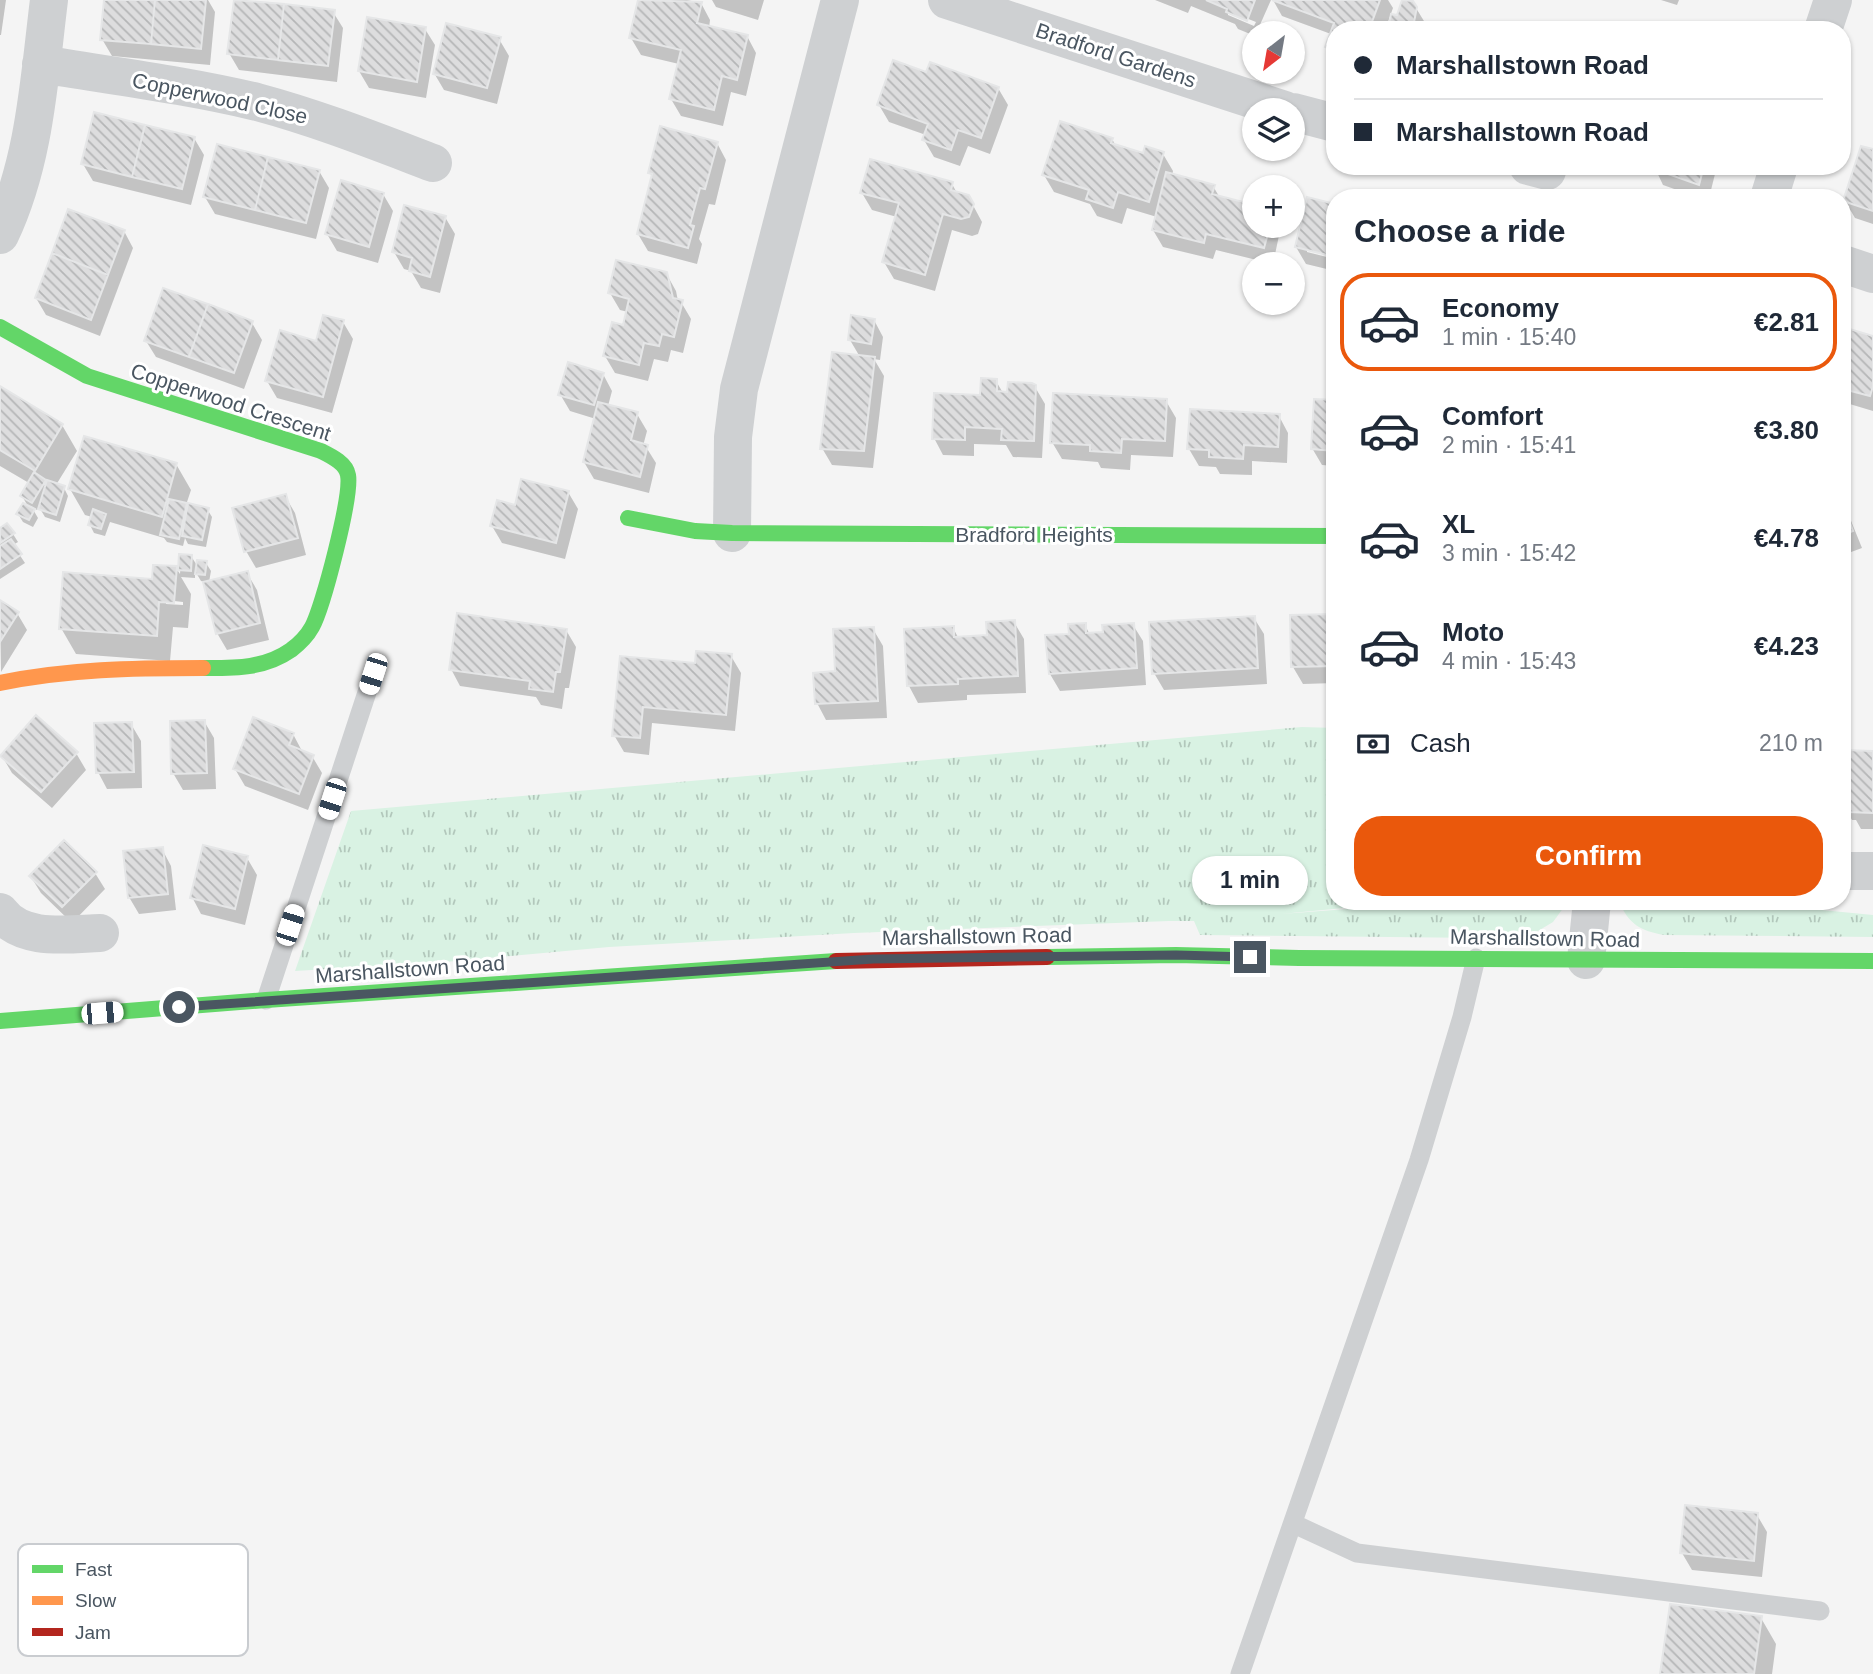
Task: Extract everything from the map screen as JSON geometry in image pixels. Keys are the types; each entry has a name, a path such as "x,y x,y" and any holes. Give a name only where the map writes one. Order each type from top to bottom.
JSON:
{"main road":[{"name":"Copperwood Crescent","path":"0,327 87,376 321,451 339,461 349,479 347,498 322,602 309,631 288,652 266,664 242,668 60,672 0,684"},
{"name":"Bradford Heights","path":"628,518 695,531 733,533 1326,536"},
{"name":"Marshallstown Road","path":"0,1021 266,1000 873,959 1176,955 1873,961"}],"street":[{"path":"0,235 20,185 28,155 49,0"},
{"path":"733,533 733,437 739,389 840,0"},
{"name":"Bradford Gardens","path":"947,0 1248,98"},
{"path":"1826,21 1833,0"},
{"name":"Copperwood Close","path":"41,64 255,102 321,120 433,163"},
{"path":"1305,116 1326,121"},
{"path":"1851,267 1873,274"},
{"path":"1851,871 1873,871"},
{"path":"1586,960 1591,910"},
{"path":"0,912 10,923 37,933 100,933"}],"lane":[{"path":"266,1000 373,674"},
{"path":"1240,1674 1419,1160 1462,1017 1476,958"},
{"path":"1293,1524 1357,1553 1820,1611"}],"green space":[{"path":"1302,727 1326,728 1326,910 1281,914 1334,910 1562,910 1553,922 1533,934 1484,938 1200,935 1194,921 1169,921 854,933 609,947 445,962 295,971 351,811"},
{"path":"1624,910 1822,910 1873,915 1873,937 1664,935 1636,925"}],"building":[{"path":"104,0 155,0 151,44 100,40"},
{"path":"155,0 206,0 201,49 151,44"},
{"path":"234,0 284,4 278,60 227,54"},
{"path":"638,0 702,2 697,23 748,35 737,80 722,76 714,110 669,99 681,50 629,38"},
{"path":"1206,0 1255,0 1247,21 1226,12 1227,9"},
{"path":"1272,0 1380,0 1372,21 1329,21"},
{"path":"1402,0 1413,1 1417,7 1414,21 1390,21 1391,14 1397,15"},
{"path":"284,4 335,10 328,66 278,60"},
{"path":"367,17 426,27 417,82 358,71"},
{"path":"446,23 501,37 487,88 433,74"},
{"path":"893,60 926,72 930,62 999,87 981,138 958,130 951,150 922,140 928,124 877,105"},
{"path":"94,112 145,125 132,177 81,164"},
{"path":"1060,121 1113,138 1111,143 1143,153 1145,146 1164,152 1149,202 1118,192 1113,208 1086,199 1089,190 1042,175"},
{"path":"145,125 195,137 182,189 132,177"},
{"path":"660,126 718,142 705,189 700,188 690,225 694,226 688,248 637,234 652,174 648,173"},
{"path":"217,144 268,157 255,210 203,197"},
{"path":"1861,146 1873,149 1873,211 1851,204 1851,189 1847,189"},
{"path":"268,157 320,170 306,223 255,210"},
{"path":"870,159 953,182 951,190 969,195 974,204 969,217 961,219 943,214 925,275 882,262 899,203 860,193"},
{"path":"1166,172 1215,185 1212,194 1242,202 1242,238 1267,238 1264,248 1206,234 1204,243 1152,230"},
{"path":"1671,175 1702,175 1699,185"},
{"path":"341,180 384,193 369,247 325,234"},
{"path":"1307,197 1326,202 1326,255 1295,247 1297,238 1305,238"},
{"path":"404,205 446,216 430,277 409,271 412,258 392,252"},
{"path":"68,209 125,230 108,275 52,253"},
{"path":"52,253 108,275 91,320 35,298"},
{"path":"616,260 667,272 673,298 683,300 674,337 662,334 659,346 644,343 639,365 603,356 612,322 623,325 629,299 608,293"},
{"path":"163,288 208,304 189,357 144,341"},
{"path":"208,304 253,321 234,373 189,357"},
{"path":"323,315 344,320 323,397 265,381 280,330 316,341"},
{"path":"851,315 875,319 871,344 848,340"},
{"path":"1851,329 1873,336 1873,386 1870,396 1851,391"},
{"path":"832,352 875,357 864,451 820,449"},
{"path":"568,362 604,373 594,405 558,395"},
{"path":"981,378 997,379 997,391 1007,392 1008,382 1036,385 1034,441 1001,440 1002,429 965,427 965,440 932,439 934,393 980,395"},
{"path":"0,386 63,424 35,471 0,450"},
{"path":"1053,393 1167,399 1165,441 1122,439 1121,453 1090,451 1090,445 1050,443"},
{"path":"1314,399 1326,400 1326,450 1311,449"},
{"path":"598,402 638,412 631,440 648,445 640,477 583,462"},
{"path":"1190,409 1280,414 1278,447 1244,445 1243,459 1209,457 1209,450 1187,449"},
{"path":"84,436 177,463 162,517 68,489"},
{"path":"34,472 46,480 32,503 20,496"},
{"path":"521,479 569,491 556,543 490,526 497,500 515,505"},
{"path":"47,480 65,486 56,515 38,509"},
{"path":"286,494 298,538 244,552 232,508"},
{"path":"169,499 187,503 179,539 160,535"},
{"path":"23,503 35,509 29,520 16,514"},
{"path":"188,503 209,508 202,540 182,536"},
{"path":"93,509 106,514 101,529 88,525"},
{"path":"7,523 15,533 0,543 0,528"},
{"path":"11,539 22,554 0,569 0,546"},
{"path":"179,554 192,555 191,571 178,570"},
{"path":"197,560 207,561 205,575 195,574"},
{"path":"153,565 177,566 174,603 159,602 157,636 59,629 63,572 152,579"},
{"path":"248,571 260,623 216,634 203,582"},
{"path":"0,600 19,612 0,642"},
{"path":"457,613 567,629 560,672 556,672 553,692 529,689 530,681 449,670"},
{"path":"1326,614 1326,666 1291,667 1290,615"},
{"path":"1255,616 1258,668 1152,674 1149,622"},
{"path":"1015,620 1018,676 958,679 958,684 907,686 904,629 954,626 954,637 987,635 986,622"},
{"path":"1086,623 1086,633 1103,632 1102,625 1134,623 1137,668 1049,674 1045,635 1069,634 1068,624"},
{"path":"874,627 878,701 815,704 813,673 835,671 833,629"},
{"path":"696,651 732,654 726,715 643,707 640,738 612,736 620,656 695,663"},
{"path":"36,715 78,752 41,792 0,756"},
{"path":"253,717 294,733 289,745 314,755 299,794 233,769"},
{"path":"205,720 207,773 171,774 170,721"},
{"path":"132,722 134,772 96,773 94,723"},
{"path":"1851,750 1873,751 1873,813 1851,812"},
{"path":"64,840 97,872 62,907 29,876"},
{"path":"203,845 248,856 235,909 190,898"},
{"path":"163,847 168,894 128,898 123,851"},
{"path":"1685,1505 1758,1513 1754,1561 1680,1553"},
{"path":"1670,1604 1762,1616 1754,1674 1660,1674"}],"traffic: fast":[{"path":"0,327 87,376 321,451 338,460 347,471 346,505 336,551 317,616 308,634 291,650 270,661 248,666 203,668"},
{"path":"628,518 695,531 732,533 1326,536"},
{"path":"1047,957 1176,955 1873,961"},
{"path":"0,1021 836,961"}],"traffic: slow":[{"path":"0,683 75,672 203,668"}],"traffic: jam":[{"path":"836,961 1047,957"}],"route":[{"path":"179,1007 873,959 1176,955 1250,957"}]}
